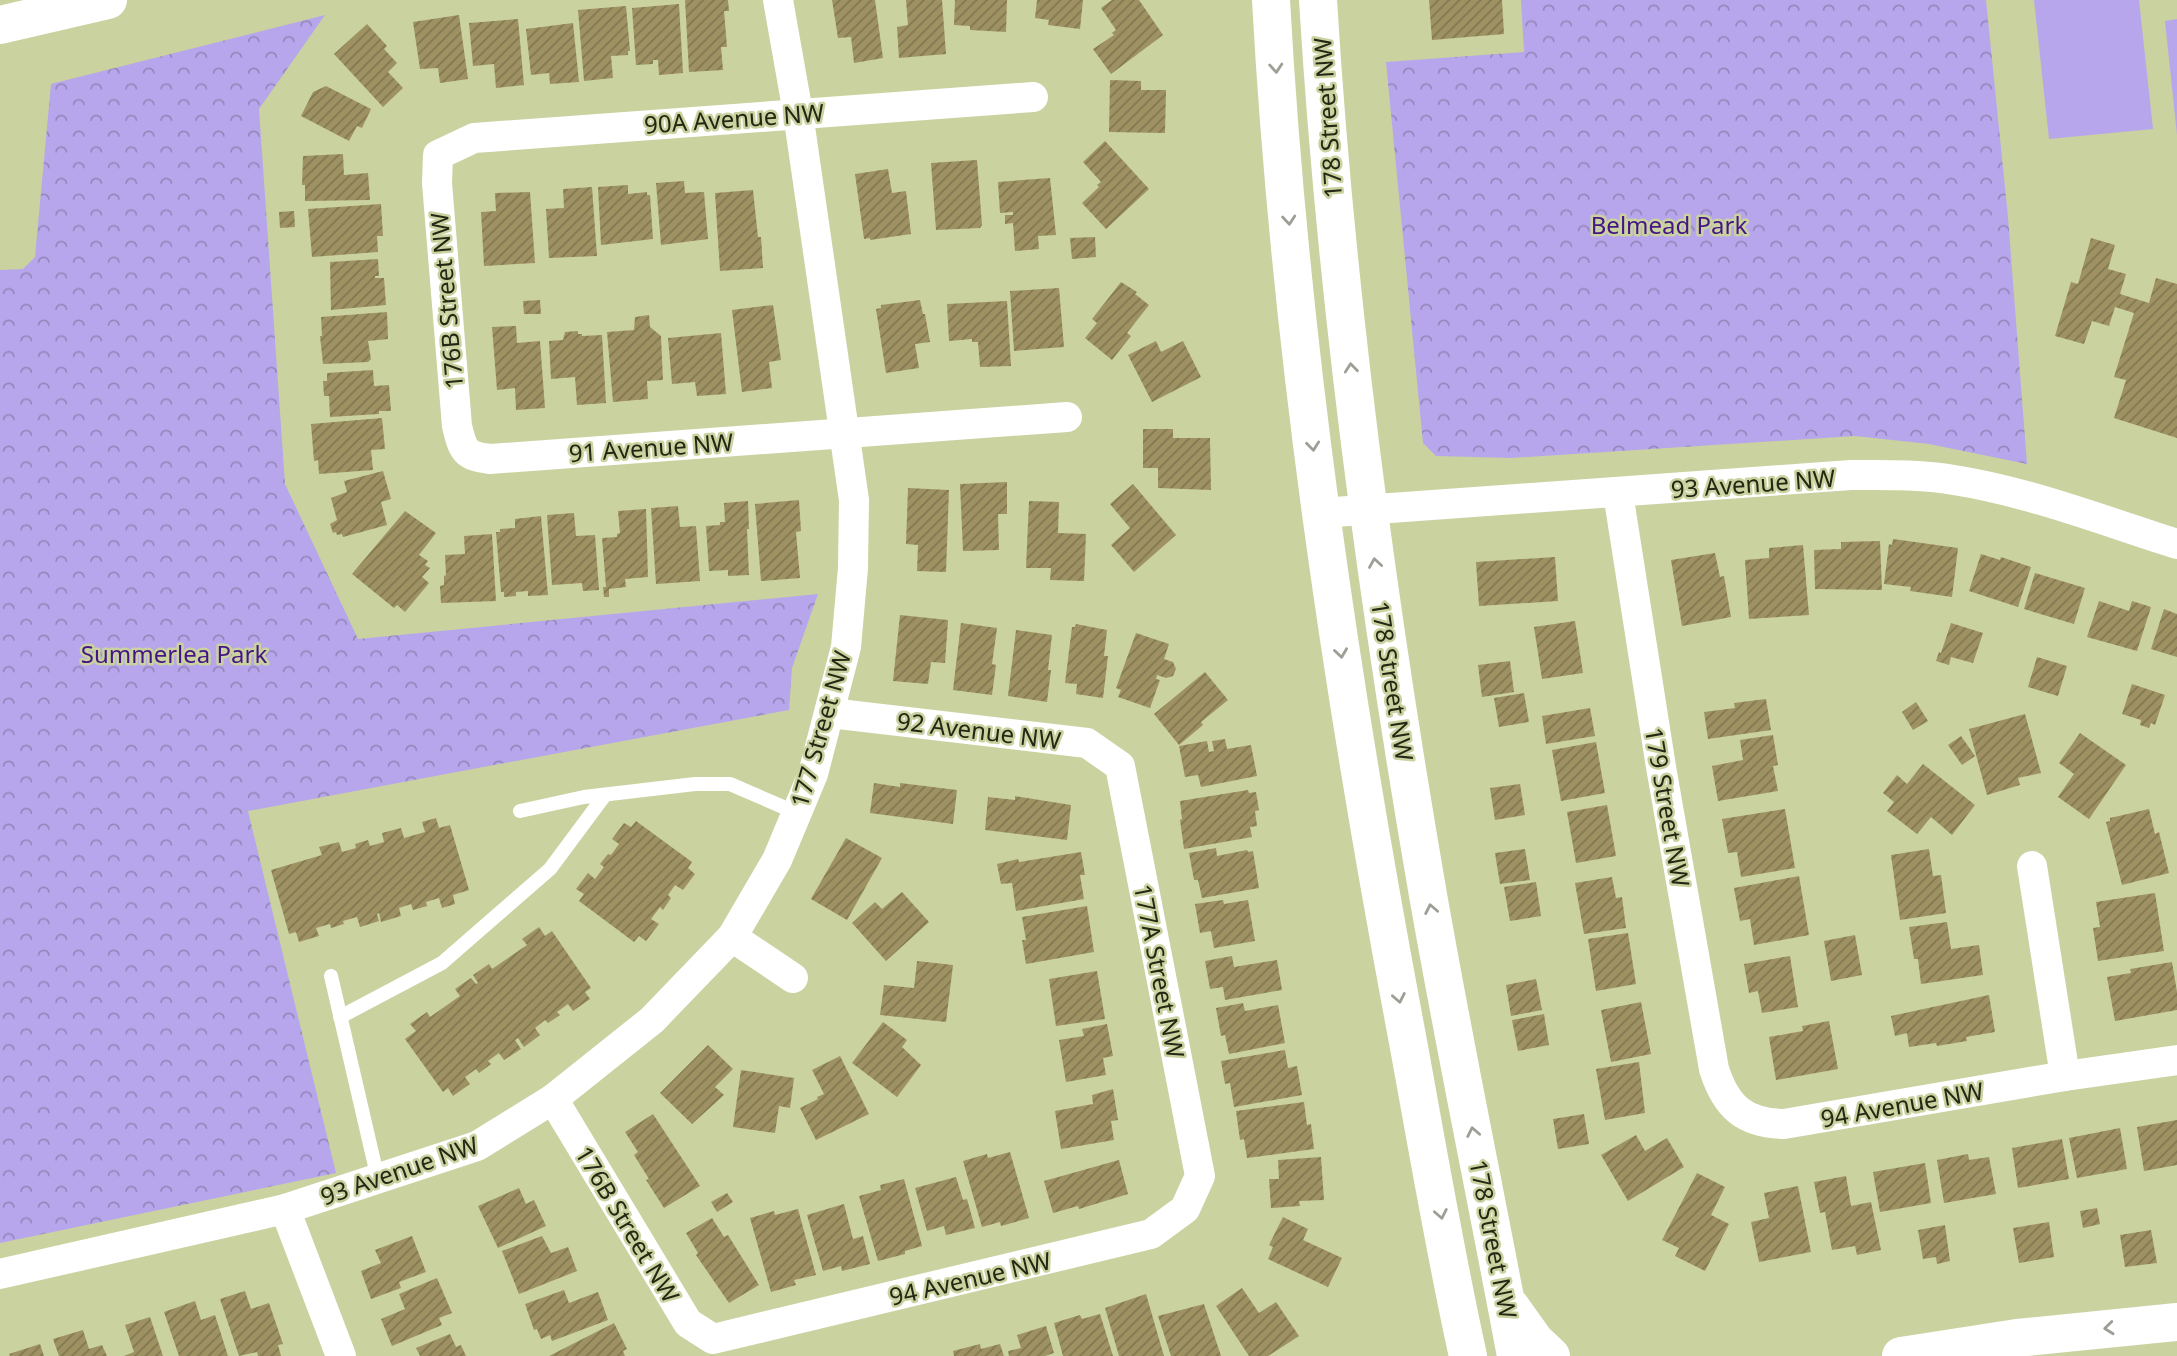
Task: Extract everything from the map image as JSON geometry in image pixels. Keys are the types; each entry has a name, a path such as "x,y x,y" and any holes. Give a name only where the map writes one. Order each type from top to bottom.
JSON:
{"main road":[{"path":"0,25 49,7 108,0"},
{"name":"178 Street NW","path":"1270,0 1297,308 1321,513 1349,706 1381,900 1468,1356"},
{"name":"178 Street NW","path":"1318,0 1328,147 1367,509 1427,892 1516,1356"},
{"path":"1441,1356 1449,1260"},
{"path":"1504,1295 1529,1334 1550,1356"},
{"path":"1900,1356 2018,1338 2177,1322"}],"street":[{"name":"177 Street NW","path":"732,937 777,860 813,774 846,647 853,568 854,500 798,113 778,0"},
{"name":"90A Avenue NW","path":"438,155 474,138 1033,97"},
{"name":"176B Street NW","path":"438,155 437,183 457,426 462,447"},
{"path":"844,434 1067,416"},
{"name":"91 Avenue NW","path":"462,447 472,456 490,459 844,434"},
{"name":"93 Avenue NW","path":"1321,513 1851,475 1928,477 2029,497 2177,544"},
{"name":"179 Street NW","path":"1618,493 1661,767 1714,1069 1723,1092 1740,1113"},
{"name":"92 Avenue NW","path":"830,713 1087,743 1120,766"},
{"name":"177A Street NW","path":"1120,766 1200,1176"},
{"path":"2032,866 2065,1076"},
{"name":"93 Avenue NW","path":"0,1274 285,1209 477,1146 553,1099 652,1020 732,937"},
{"path":"732,937 793,978"},
{"name":"94 Avenue NW","path":"1740,1113 1767,1124 1784,1124 2065,1076 2177,1060"},
{"name":"176B Street NW","path":"553,1099 688,1323 713,1339"},
{"name":"94 Avenue NW","path":"713,1339 1151,1234 1185,1209 1200,1176"},
{"path":"285,1209 341,1356"}],"lane":[{"path":"520,811 605,794 695,784 730,784 797,813"},
{"path":"340,1017 442,963 550,869 605,794"},
{"path":"331,976 378,1179"}],"green space":[{"name":"Belmead Park","path":"1521,0 1986,0 2008,217 2027,464 1929,444 1855,436 1511,458 1436,456 1423,443 1386,62 1524,52"},
{"path":"2034,0 2139,0 2153,129 2049,139"},
{"name":"Summerlea Park","path":"325,15 259,109 285,484 358,639 818,594 792,668 789,710 248,811 336,1173 0,1243 0,270 23,269 35,257 51,84"},
{"path":"2177,19 2177,135 2165,21"}],"building":[{"path":"685,0 728,0 729,11 724,11 727,47 721,47 723,70 689,72"},
{"path":"832,0 875,0 883,58 854,63 851,37 838,38"},
{"path":"906,0 942,0 946,54 899,58 897,27 908,25"},
{"path":"955,0 1007,0 1006,32 970,30 970,26 954,25"},
{"path":"1037,0 1083,0 1080,29 1048,25 1049,20 1035,18"},
{"path":"1112,0 1139,0 1163,35 1111,74 1093,49 1114,35 1112,33 1116,30 1101,8"},
{"path":"1429,0 1502,0 1504,34 1432,40"},
{"path":"679,4 683,73 659,75 658,60 653,60 653,64 636,65 632,8"},
{"path":"626,6 630,51 628,55 611,56 613,78 584,81 578,10"},
{"path":"459,15 468,79 440,83 438,68 420,69 413,22"},
{"path":"518,19 524,85 496,88 494,64 473,66 469,23"},
{"path":"573,23 579,82 550,84 549,73 531,75 526,29"},
{"path":"367,24 387,46 384,49 397,63 388,72 403,88 383,107 334,54"},
{"path":"1110,80 1141,81 1141,90 1166,90 1165,133 1109,132"},
{"path":"326,86 371,109 362,128 357,126 349,141 301,116 313,92"},
{"path":"1105,141 1149,189 1106,229 1082,203 1101,182 1083,162"},
{"path":"343,154 344,175 368,173 370,200 305,201 305,185 302,185 303,156"},
{"path":"977,160 982,225 980,228 936,230 931,163"},
{"path":"888,169 892,193 906,191 911,234 864,239 855,174"},
{"path":"1050,178 1056,235 1038,236 1039,249 1015,251 1013,223 1005,224 1005,215 1013,215 1013,212 1000,213 998,182"},
{"path":"684,181 685,193 704,192 708,239 661,245 656,183"},
{"path":"628,185 628,194 647,192 647,195 650,195 653,239 601,245 598,187"},
{"path":"592,187 597,256 549,258 546,209 564,208 563,189"},
{"path":"753,190 763,268 720,271 715,193"},
{"path":"530,192 535,263 484,266 481,212 496,211 495,193"},
{"path":"381,204 383,236 377,236 378,252 312,257 308,209"},
{"path":"294,211 295,227 280,228 279,212"},
{"path":"1095,237 1096,257 1072,259 1070,238"},
{"path":"2091,238 2115,245 2108,269 2126,274 2120,294 2149,303 2156,278 2177,284 2177,438 2114,418 2126,380 2114,377 2134,313 2115,307 2109,326 2092,321 2084,344 2055,336 2071,282 2078,284"},
{"path":"378,259 379,276 375,278 384,278 386,305 331,310 330,262"},
{"path":"1121,282 1137,292 1135,294 1149,305 1127,333 1131,336 1112,360 1085,338 1097,323 1092,319"},
{"path":"1059,288 1064,347 1014,351 1010,291"},
{"path":"540,300 541,314 524,314 523,301"},
{"path":"920,300 930,342 915,344 919,368 886,373 876,309 881,308 881,305"},
{"path":"1007,301 1011,366 980,367 978,342 972,342 972,339 949,341 947,304"},
{"path":"773,305 781,360 769,362 772,388 742,392 732,310"},
{"path":"387,312 388,339 368,341 371,359 368,362 323,364 321,317"},
{"path":"649,315 650,327 661,336 663,380 647,381 648,399 613,402 607,332 634,330 635,317"},
{"path":"516,326 517,343 540,341 545,408 516,410 515,388 497,390 492,327"},
{"path":"578,331 582,336 602,335 606,403 577,405 575,377 551,379 549,341 563,340 565,332"},
{"path":"721,333 726,394 697,396 695,382 672,384 668,338"},
{"path":"1156,341 1161,352 1183,341 1201,377 1152,402 1128,355"},
{"path":"373,370 374,386 389,385 391,411 330,417 329,396 324,396 323,381 327,381 327,373"},
{"path":"382,418 385,449 371,450 373,470 319,474 318,460 314,461 311,424"},
{"path":"1143,429 1173,429 1173,438 1210,438 1211,490 1158,488 1158,468 1143,468"},
{"path":"383,471 391,499 381,502 387,525 343,537 342,534 333,533 330,524 337,520 331,498 347,492 344,481"},
{"path":"1007,482 1007,514 998,514 999,550 963,551 960,484"},
{"path":"1133,484 1176,535 1134,572 1111,545 1130,528 1110,504"},
{"path":"908,488 949,490 946,572 917,571 918,545 906,544"},
{"path":"799,500 801,531 796,532 800,578 761,581 755,504"},
{"path":"748,501 749,575 728,576 728,570 709,571 706,526 725,522 724,503"},
{"path":"1029,501 1059,502 1058,533 1086,534 1084,581 1050,580 1051,568 1026,568"},
{"path":"678,506 680,527 696,526 700,581 656,584 651,508"},
{"path":"646,509 648,577 625,579 626,587 609,589 609,597 604,597 603,587 606,587 602,538 617,537 620,533 618,511"},
{"path":"405,511 436,533 419,555 428,561 425,565 430,568 422,577 429,583 405,612 397,605 394,608 352,574"},
{"path":"574,513 576,536 595,535 599,590 583,591 582,583 552,585 547,515"},
{"path":"541,516 548,595 528,596 528,591 504,597 504,592 501,592 496,532 500,532 500,529 515,528 515,519"},
{"path":"492,534 496,601 441,603 440,586 444,585 446,575 445,555 465,554 464,536"},
{"path":"1893,539 1958,548 1952,597 1910,591 1911,587 1884,584 1889,544 1892,545"},
{"path":"1880,541 1882,590 1815,589 1814,550 1841,549 1841,542"},
{"path":"1803,545 1809,615 1749,619 1745,560 1769,558 1769,548"},
{"path":"1715,553 1720,577 1724,576 1731,617 1682,626 1671,560"},
{"path":"1981,554 2000,560 2001,557 2031,567 2018,607 1969,591"},
{"path":"1555,557 1558,601 1479,606 1476,562"},
{"path":"2035,573 2085,588 2074,624 2024,609"},
{"path":"2099,601 2129,611 2132,601 2151,607 2137,651 2087,637"},
{"path":"2164,609 2177,614 2177,657 2151,649"},
{"path":"900,615 948,620 945,663 931,662 928,684 893,681"},
{"path":"1575,621 1583,673 1542,679 1534,627"},
{"path":"961,623 997,628 992,664 996,665 992,695 953,690"},
{"path":"1951,623 1983,633 1973,663 1951,657 1949,665 1936,661"},
{"path":"1076,624 1107,630 1104,656 1108,656 1103,698 1076,694 1077,684 1065,683 1072,627"},
{"path":"1016,630 1052,635 1047,702 1008,696"},
{"path":"1136,633 1169,644 1164,659 1173,662 1176,669 1173,676 1166,678 1157,675 1156,679 1160,680 1150,708 1118,697 1121,690 1116,688"},
{"path":"2037,657 2067,666 2058,696 2028,687"},
{"path":"1510,661 1514,692 1482,697 1478,665"},
{"path":"1205,672 1228,700 1179,745 1154,714"},
{"path":"2132,684 2165,695 2155,725 2151,723 2149,728 2140,725 2141,720 2122,714"},
{"path":"1524,693 1529,722 1499,727 1494,698"},
{"path":"1766,699 1771,730 1708,739 1704,712 1735,708 1734,703"},
{"path":"1916,702 1928,721 1913,730 1902,712"},
{"path":"1590,708 1595,736 1546,744 1542,716"},
{"path":"2025,714 2041,773 2018,778 2020,785 1987,795 1969,729"},
{"path":"2080,733 2126,765 2089,819 2058,797 2074,774 2059,763"},
{"path":"1773,735 1778,765 1773,766 1778,791 1718,801 1712,766 1743,760 1740,740"},
{"path":"1961,736 1975,756 1962,765 1948,745"},
{"path":"1225,739 1227,749 1251,745 1257,776 1201,787 1198,775 1185,777 1179,746 1207,741 1209,752 1214,751 1212,741"},
{"path":"1596,742 1605,793 1561,801 1552,750"},
{"path":"1923,764 1975,805 1952,835 1931,817 1917,834 1887,811 1894,802 1883,793 1897,775 1907,784"},
{"path":"874,783 900,787 900,783 957,790 953,824 870,813"},
{"path":"1520,784 1525,815 1495,820 1490,788"},
{"path":"1248,790 1249,793 1256,792 1259,810 1255,811 1257,826 1250,827 1252,837 1184,849 1180,801"},
{"path":"1015,796 1071,805 1067,840 985,830 988,797 1015,800"},
{"path":"1607,805 1616,856 1576,863 1567,812"},
{"path":"1785,809 1795,868 1741,877 1737,852 1728,853 1722,819"},
{"path":"2149,809 2155,834 2159,832 2169,873 2122,885 2106,822 2110,821 2110,818"},
{"path":"436,818 439,828 450,825 469,890 453,895 455,904 442,908 439,898 426,902 427,906 413,910 411,904 399,908 401,916 381,922 379,913 379,921 360,927 357,917 331,928 330,924 316,928 319,936 299,942 296,932 289,934 271,870 322,855 319,847 339,842 342,852 356,848 355,844 368,840 370,846 384,842 382,833 401,828 404,838 425,832 422,822"},
{"path":"636,821 692,862 688,868 695,874 683,890 675,885 663,910 660,907 651,919 659,924 646,941 639,936 634,942 579,901 584,894 576,889 588,873 595,879 604,867 600,864 619,844 612,839 624,823 631,827"},
{"path":"846,838 882,858 847,920 811,899"},
{"path":"1216,848 1217,856 1253,851 1259,888 1202,898 1198,880 1194,880 1189,853"},
{"path":"1525,849 1530,880 1500,884 1495,853"},
{"path":"1929,849 1933,876 1941,875 1946,913 1900,920 1891,855"},
{"path":"1081,852 1085,875 1080,875 1084,899 1016,911 1012,883 1001,884 997,864"},
{"path":"1799,876 1809,935 1754,945 1750,919 1740,921 1734,888"},
{"path":"1612,877 1616,898 1622,897 1626,928 1584,934 1575,883"},
{"path":"1536,882 1541,916 1510,921 1504,887"},
{"path":"902,892 929,922 886,961 852,923 875,902 882,909"},
{"path":"2155,893 2164,951 2098,961 2093,928 2100,927 2096,902"},
{"path":"1223,900 1224,904 1248,900 1255,941 1214,948 1211,931 1200,933 1195,904"},
{"path":"1087,906 1094,952 1026,964 1022,917"},
{"path":"1947,922 1951,949 1979,945 1983,975 1921,984 1918,959 1914,959 1909,927"},
{"path":"539,927 545,936 552,931 591,988 585,992 590,999 573,1011 568,1004 557,1012 560,1015 548,1023 545,1020 535,1028 540,1035 524,1047 518,1038 515,1040 521,1049 504,1060 499,1053 488,1061 491,1064 479,1073 476,1069 465,1077 470,1084 453,1096 448,1088 443,1092 405,1039 416,1031 410,1024 427,1012 430,1017 460,996 455,989 471,978 478,983 473,975 489,964 492,969 527,945 522,939"},
{"path":"1628,933 1636,984 1596,991 1588,939"},
{"path":"1855,935 1862,975 1831,981 1824,941"},
{"path":"1232,956 1234,967 1277,960 1282,990 1225,1000 1223,987 1210,989 1205,961"},
{"path":"1790,956 1798,1007 1762,1013 1758,991 1749,993 1744,964"},
{"path":"917,961 953,965 946,1022 880,1015 884,985 914,988"},
{"path":"2172,962 2177,1010 2115,1021 2107,977 2131,973 2130,969"},
{"path":"1097,971 1105,1019 1056,1026 1049,979"},
{"path":"1536,979 1542,1010 1511,1016 1506,985"},
{"path":"1989,995 1995,1032 1966,1037 1967,1041 1937,1046 1936,1043 1909,1047 1907,1033 1895,1036 1891,1016"},
{"path":"1641,1002 1651,1054 1611,1062 1601,1010"},
{"path":"1243,1003 1245,1011 1278,1005 1285,1043 1229,1054 1225,1035 1221,1036 1216,1008"},
{"path":"1544,1014 1549,1045 1518,1051 1512,1020"},
{"path":"1829,1021 1838,1069 1776,1080 1769,1037 1803,1031 1802,1026"},
{"path":"883,1022 907,1040 902,1047 921,1065 897,1097 852,1063"},
{"path":"1107,1024 1113,1056 1103,1058 1106,1075 1066,1082 1059,1040 1084,1036 1082,1029"},
{"path":"708,1045 733,1069 715,1087 724,1095 692,1124 660,1093"},
{"path":"1285,1050 1288,1068 1297,1066 1302,1095 1234,1107 1230,1083 1225,1084 1221,1061"},
{"path":"840,1056 869,1114 816,1140 800,1108 824,1094 812,1070"},
{"path":"1639,1062 1645,1113 1605,1120 1596,1069"},
{"path":"741,1070 794,1078 790,1108 779,1106 775,1133 733,1127"},
{"path":"1113,1089 1118,1120 1111,1121 1114,1140 1061,1149 1055,1111 1093,1104 1092,1095"},
{"path":"1304,1102 1307,1125 1311,1124 1314,1149 1247,1158 1244,1139 1240,1140 1236,1111"},
{"path":"653,1114 700,1186 664,1208 646,1180 649,1179 634,1155 638,1152 625,1132"},
{"path":"1584,1114 1589,1144 1558,1149 1553,1119"},
{"path":"2177,1120 2177,1165 2144,1171 2137,1127"},
{"path":"2120,1128 2127,1169 2077,1178 2069,1138"},
{"path":"1636,1135 1645,1151 1667,1138 1684,1167 1628,1201 1601,1155"},
{"path":"2062,1139 2069,1179 2018,1188 2012,1148"},
{"path":"1010,1152 1029,1218 1001,1226 1000,1222 982,1227 963,1161 987,1154 988,1158"},
{"path":"1968,1154 1969,1160 1989,1157 1996,1194 1944,1203 1937,1160"},
{"path":"1321,1157 1324,1200 1299,1201 1300,1206 1271,1208 1269,1179 1279,1179 1278,1160"},
{"path":"1119,1160 1128,1194 1079,1209 1078,1206 1053,1213 1044,1181"},
{"path":"1925,1163 1931,1203 1880,1212 1873,1172"},
{"path":"1697,1173 1725,1187 1711,1215 1729,1224 1705,1271 1675,1256 1679,1248 1662,1240"},
{"path":"1846,1176 1851,1206 1871,1202 1881,1250 1857,1255 1855,1246 1832,1250 1825,1212 1820,1213 1814,1182"},
{"path":"956,1177 963,1200 967,1199 975,1228 946,1235 944,1226 927,1231 915,1188"},
{"path":"904,1179 922,1246 878,1261 859,1196 881,1190 880,1185"},
{"path":"1798,1186 1811,1252 1759,1262 1751,1222 1769,1218 1764,1193"},
{"path":"519,1188 526,1204 534,1200 546,1226 498,1248 478,1206"},
{"path":"727,1193 733,1202 717,1212 711,1202"},
{"path":"844,1204 853,1239 863,1236 870,1264 842,1271 841,1266 823,1271 807,1215"},
{"path":"2097,1208 2100,1224 2083,1228 2080,1211"},
{"path":"798,1209 816,1275 794,1280 796,1285 771,1292 750,1218 774,1211 775,1215"},
{"path":"1283,1217 1308,1229 1303,1240 1342,1258 1328,1287 1268,1259 1273,1247 1269,1245"},
{"path":"712,1218 724,1237 728,1235 759,1285 729,1303 696,1255 698,1253 686,1233"},
{"path":"2049,1222 2054,1257 2019,1263 2013,1228"},
{"path":"1945,1225 1950,1261 1937,1264 1936,1257 1923,1259 1918,1230"},
{"path":"2151,1230 2157,1263 2125,1267 2120,1235"},
{"path":"412,1236 426,1272 399,1282 401,1288 371,1299 361,1271 381,1263 375,1250"},
{"path":"542,1236 551,1253 568,1247 577,1271 519,1294 502,1251"},
{"path":"437,1278 452,1313 439,1318 442,1325 392,1346 381,1319 405,1309 399,1294"},
{"path":"1242,1288 1259,1313 1276,1302 1299,1336 1268,1356 1249,1356 1216,1306"},
{"path":"564,1290 569,1303 598,1292 608,1320 552,1341 550,1335 541,1339 537,1329 534,1330 525,1304"},
{"path":"245,1291 251,1309 269,1303 283,1344 278,1345 281,1356 258,1356 257,1352 239,1356 220,1299"},
{"path":"1146,1294 1164,1356 1119,1356 1105,1308"},
{"path":"195,1301 201,1320 215,1315 228,1356 179,1356 164,1312"},
{"path":"1204,1304 1221,1356 1171,1356 1158,1316"},
{"path":"1100,1314 1113,1356 1063,1356 1054,1323 1080,1315 1082,1319"},
{"path":"150,1317 163,1356 124,1356 134,1352 125,1325"},
{"path":"614,1323 627,1349 623,1351 625,1356 549,1356"},
{"path":"1046,1326 1054,1353 1045,1356 1009,1356 1008,1351 1021,1348 1017,1335"},
{"path":"83,1330 89,1349 102,1345 107,1356 59,1356 53,1339"},
{"path":"450,1334 456,1347 461,1345 466,1356 420,1356 416,1348"},
{"path":"40,1344 44,1356 9,1354"},
{"path":"980,1344 981,1349 1000,1344 1004,1356 954,1356 953,1351"}]}
